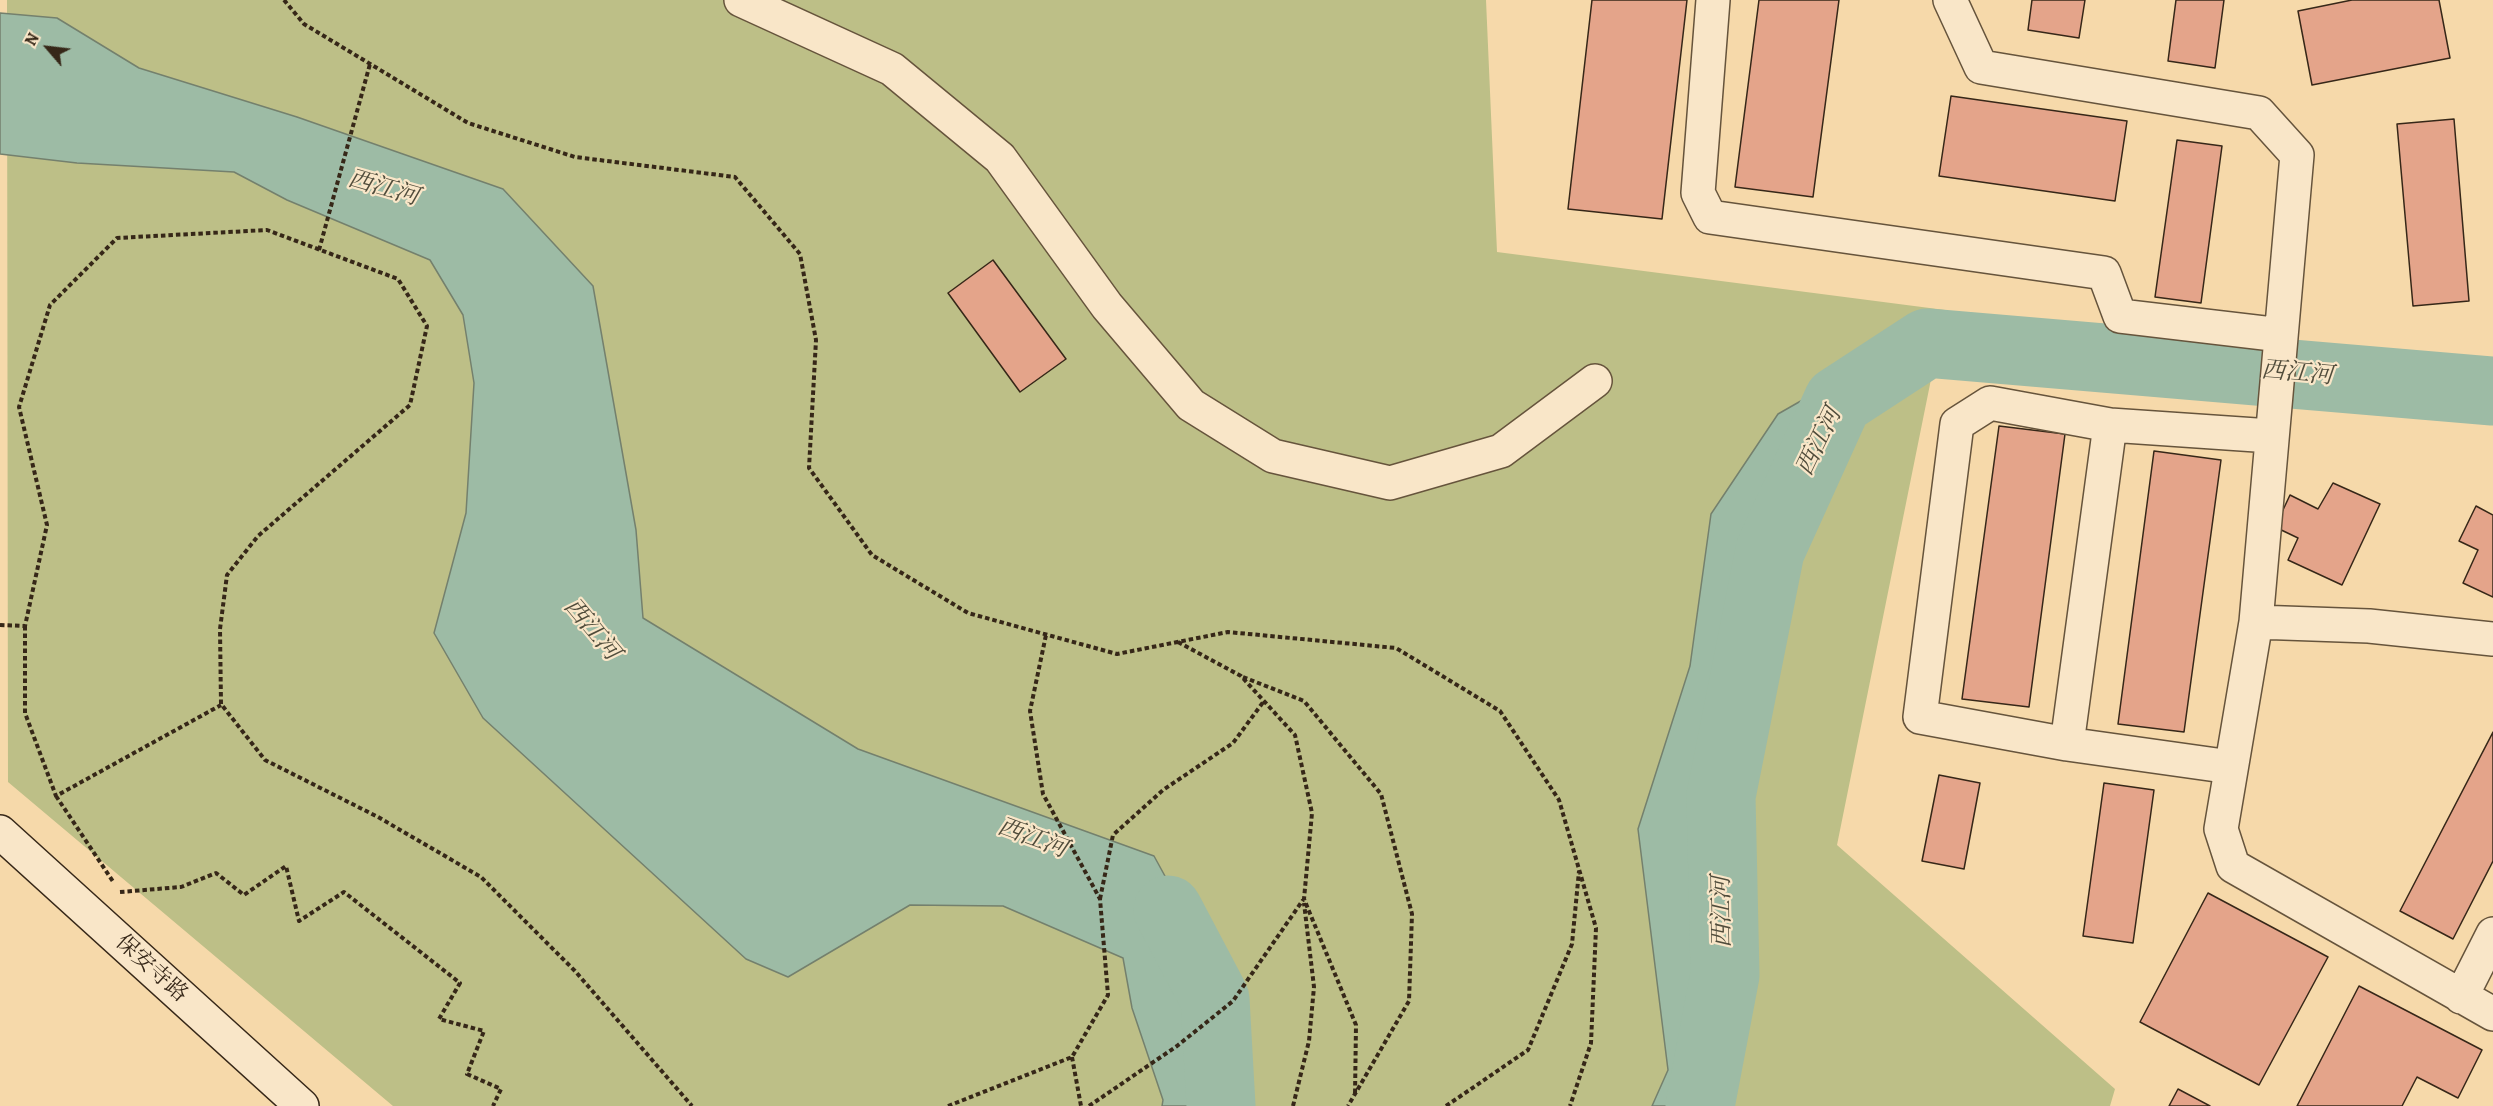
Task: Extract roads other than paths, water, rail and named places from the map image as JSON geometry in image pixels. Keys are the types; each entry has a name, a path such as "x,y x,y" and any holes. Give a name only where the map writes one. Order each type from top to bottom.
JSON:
{"street":[{"path":"741,0 892,69 1000,158 1107,306 1191,405 1274,456 1390,483 1501,451 1595,381"},
{"path":"1713,0 1698,193 1710,217 2104,273 2120,316 2280,341"},
{"path":"1950,0 1981,67 2259,113 2297,155 2256,622 2221,830 2233,866 2493,1014"},
{"path":"2231,767 2067,744 1920,717 1957,424 1990,403 2110,425 2271,435"},
{"path":"2067,744 2110,425"},
{"path":"2256,622 2369,626 2493,639"},
{"name":"保安寺路","path":"0,832 302,1106"},
{"path":"2461,997 2493,934"}],"water":[{"path":"0,13 57,18 139,68 297,117 503,189 593,286 636,530 643,618 858,749 1154,856 1212,962 1212,1106 1162,1106 1163,1100 1132,1008 1123,958 1003,906 910,905 788,977 746,959 483,718 434,633 466,513 474,383 463,315 430,260 287,200 234,172 77,163 0,154"},
{"path":"1848,374 1763,524 1774,612 1727,762 1702,1106 1652,1106 1668,1070 1638,829 1690,666 1711,514 1778,414"}],"waterway":[{"name":"西江河","path":"1700,1106 1725,975 1721,796 1770,551 1838,401 1927,343 2493,391"},
{"name":"西江河","path":"1168,910 1215,999 1221,1106"}]}
